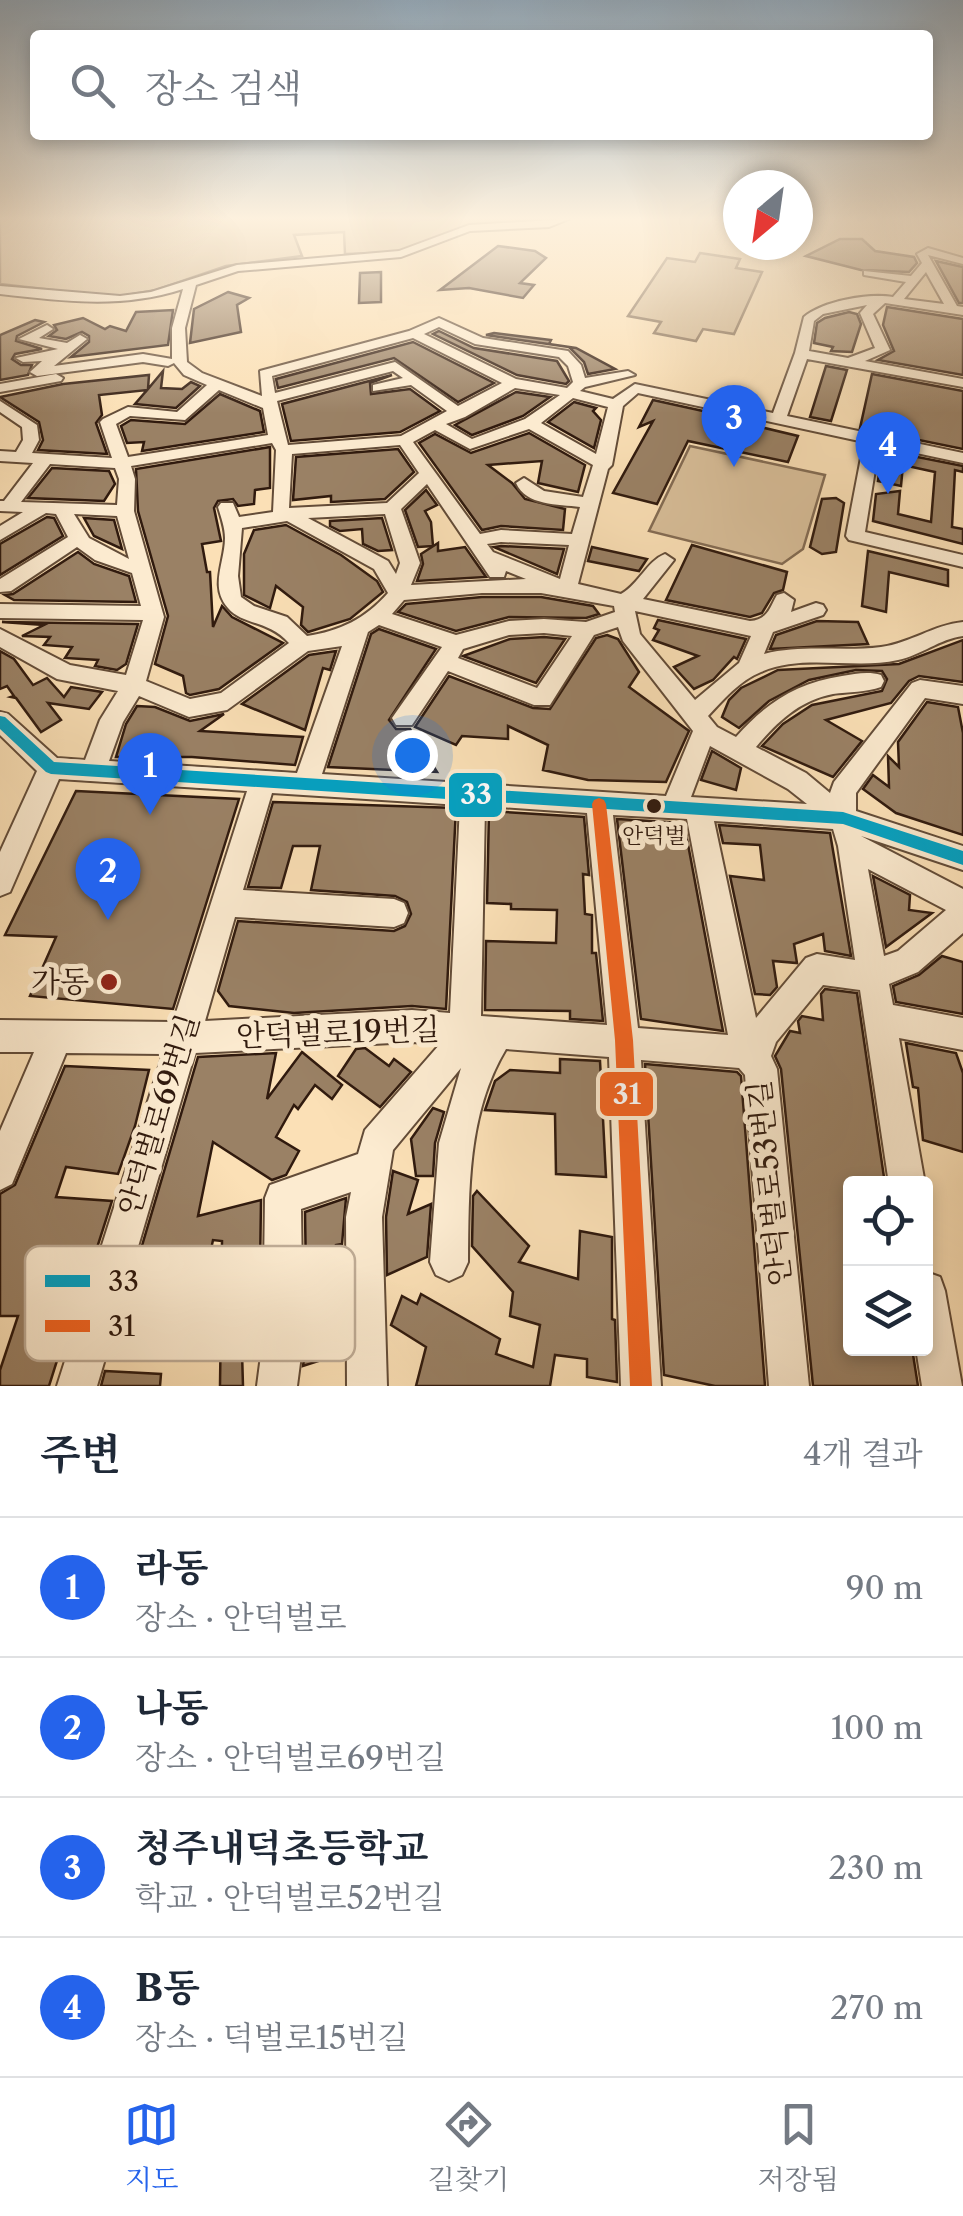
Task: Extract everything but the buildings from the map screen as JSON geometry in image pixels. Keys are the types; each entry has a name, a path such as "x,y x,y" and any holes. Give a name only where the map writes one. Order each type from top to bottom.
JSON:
{"street":[{"path":"0,302 5,291 120,300 184,284"},
{"path":"173,361 176,324 190,284"},
{"path":"846,363 882,350 866,314 909,284"},
{"path":"939,284 958,310"},
{"path":"942,289 963,291"},
{"path":"780,416 802,354 808,320 820,311 889,300 958,310"},
{"path":"398,594 382,565 280,510 280,444 265,374 414,334 438,322 480,341 563,354 574,365 576,388 548,416 470,444 408,418"},
{"path":"37,377 53,356 74,343 26,340 46,329"},
{"path":"414,334 513,384 576,388 628,376"},
{"path":"359,347 460,414"},
{"path":"802,354 963,383"},
{"path":"22,358 53,356"},
{"path":"0,388 37,377 173,361 186,371 270,402 389,367"},
{"path":"378,388 414,380"},
{"path":"93,772 112,720 134,685 152,613 125,511 126,479 108,422 128,412 180,417 217,384"},
{"path":"280,444 404,440 513,384"},
{"path":"576,388 616,404"},
{"path":"567,589 616,404 635,388 963,458"},
{"path":"0,404 28,425 31,440 21,458"},
{"path":"530,422 600,462"},
{"path":"0,456 122,464 300,441 304,428"},
{"path":"872,439 855,536 963,561"},
{"path":"404,440 491,558 504,585"},
{"path":"5,506 44,460"},
{"path":"568,461 600,462"},
{"path":"302,644 280,622 239,609 228,594 227,568 238,544 230,516 291,518 312,512 392,508 428,473"},
{"path":"524,483 526,490 540,496 590,503"},
{"path":"5,506 125,511"},
{"path":"0,534 54,507"},
{"path":"54,507 76,540 110,560 140,568"},
{"path":"0,637 65,673 134,685 189,708 227,701 302,644 343,638 369,622 398,594 410,563 392,508"},
{"path":"477,540 501,536 578,540"},
{"path":"4,586 76,540"},
{"path":"491,558 567,589"},
{"path":"369,622 414,632 542,700 587,630 624,609 665,560"},
{"path":"398,594 504,585 567,589 598,593 624,609 663,608 726,626 765,627 816,610"},
{"path":"748,669 765,627 780,614 784,600"},
{"path":"624,609 630,636 699,723 739,750 797,780 847,832 963,904"},
{"path":"0,611 152,613"},
{"path":"306,784 369,622"},
{"path":"404,718 450,652 510,628 587,630"},
{"path":"686,807 699,723 733,676 772,660 803,656 851,658 903,651 936,630 963,629"},
{"path":"851,658 873,681"},
{"path":"739,750 765,719 793,696 823,685 873,681 897,690 963,694"},
{"path":"905,1176 847,832 844,790 920,689"},
{"path":"0,721 51,768 686,807 847,832 963,858"},
{"path":"0,883 51,768"},
{"name":"안덕벌로69번길","path":"119,1246 263,781"},
{"path":"450,1262 452,1158 478,1061 482,1031 473,795"},
{"path":"599,804 624,1040 641,1386"},
{"name":"안덕벌로53번길","path":"686,807 747,1052 761,1069 790,1386"},
{"path":"227,904 394,913"},
{"path":"747,1052 756,1053 764,1032 816,970 870,977 908,962 963,914"},
{"path":"878,1018 963,1034"},
{"name":"안덕벌로19번길","path":"0,1036 181,1038 412,1026 747,1052"},
{"path":"367,1386 364,1217 376,1142 455,1052 482,1031"},
{"path":"0,1172 57,1035"},
{"path":"283,1246 283,1198 373,1166"},
{"path":"933,1333 942,1386"},
{"name":"안덕벌로69번길","path":"77,1386 84,1361"},
{"path":"277,1386 280,1361"}],"shaded area":[{"path":"0,284 174,284 115,297"},
{"path":"650,284 757,284 734,334 703,329 696,341 654,333 661,322 628,316"},
{"path":"690,446 825,475 803,549 782,564 649,531"}],"transit line":[{"name":"33","path":"0,721 51,768 843,818 963,858"},
{"name":"31","path":"599,804 624,1040 641,1386"}],"place":[{"name":"청주내덕초등학교","path":"734,467"},
{"name":"B동","path":"888,494"},
{"name":"안덕벌","path":"654,806"},
{"name":"라동","path":"150,815"},
{"name":"나동","path":"108,920"},
{"name":"가동","path":"109,982"}]}
